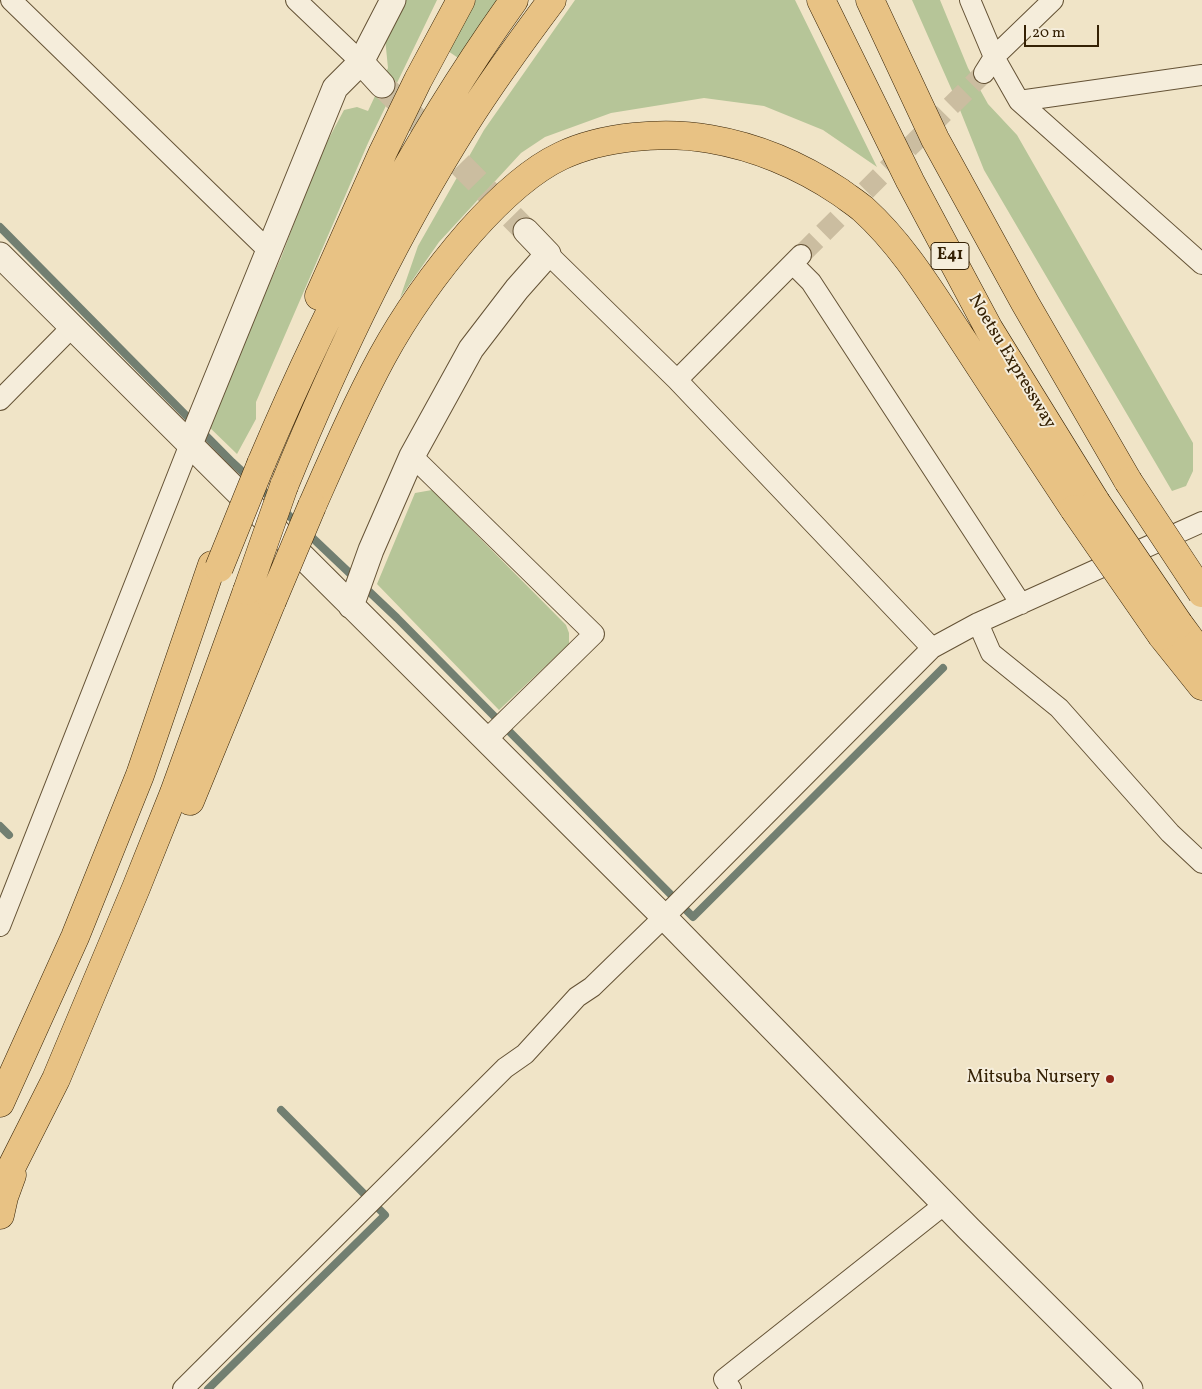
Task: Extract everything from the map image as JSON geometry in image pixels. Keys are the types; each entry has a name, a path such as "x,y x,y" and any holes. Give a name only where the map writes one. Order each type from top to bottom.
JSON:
{"highway":[{"path":"0,1103 74,937 140,775 174,677 257,463 303,334 343,240 403,112 461,0"},
{"path":"257,463 322,329 404,170 445,102 514,0"},
{"path":"56,1079 174,793 284,486 314,413 384,266 420,200 465,124 552,0"},
{"name":"Noetsu Expressway","path":"821,0 910,180 1085,506 1170,630 1202,655"},
{"name":"E41","path":"870,0 935,139 1026,303 1128,481 1202,593"},
{"path":"0,1190 56,1079 106,988 153,892 312,506 349,424 383,356 418,301 453,252 489,211 522,181 560,157 603,142 646,137 692,136 734,143 778,159 816,176 861,207 892,238 1085,506"},
{"path":"1170,630 1202,686"},
{"path":"0,1215 4,1197 24,1143"}],"street":[{"path":"11,0 270,250"},
{"path":"296,0 361,62 382,85"},
{"path":"0,926 190,444 335,88 361,62 393,0"},
{"path":"970,0 989,65 1019,101 1202,264"},
{"path":"989,65 1053,0"},
{"path":"1019,101 1202,75"},
{"path":"526,231 677,380 932,648"},
{"path":"0,254 664,917 1122,1387"},
{"path":"351,606 370,550 412,456 471,349 517,288 548,254"},
{"path":"677,380 797,259 1021,604"},
{"path":"0,400 72,327"},
{"path":"412,456 594,634 486,740"},
{"path":"183,1389 505,1068 524,1054 576,998 592,987 664,917 932,648 978,623 1202,522"},
{"path":"978,623 991,654 1059,708 1170,833 1202,863"},
{"path":"731,1389 724,1379 945,1204"}],"green space":[{"path":"405,0 437,0 368,143 256,402 256,419 237,454 205,423 281,258 319,157 344,110 357,107 368,111 388,68 385,38"},
{"path":"476,0 502,0 464,62 448,51"},
{"path":"575,0 795,0 877,167 823,130 764,106 704,98 611,113 545,137 521,153 439,242 400,298 418,246 484,130"},
{"path":"912,0 940,0 968,68 988,104 1017,135 1193,443 1193,471 1186,486 1172,491 984,170 954,95"},
{"path":"432,490 566,625 569,633 569,644 499,710 377,584 415,493"}],"waterway":[{"path":"0,227 232,462 274,501"},
{"path":"282,509 397,618 693,917 943,668"},
{"path":"0,826 9,835"},
{"path":"208,1389 385,1215 281,1110"}],"tunnel":[{"path":"802,254 984,73"},
{"path":"382,85 526,231"}],"place":[{"name":"Mitsuba Nursery","path":"1110,1079"}]}
